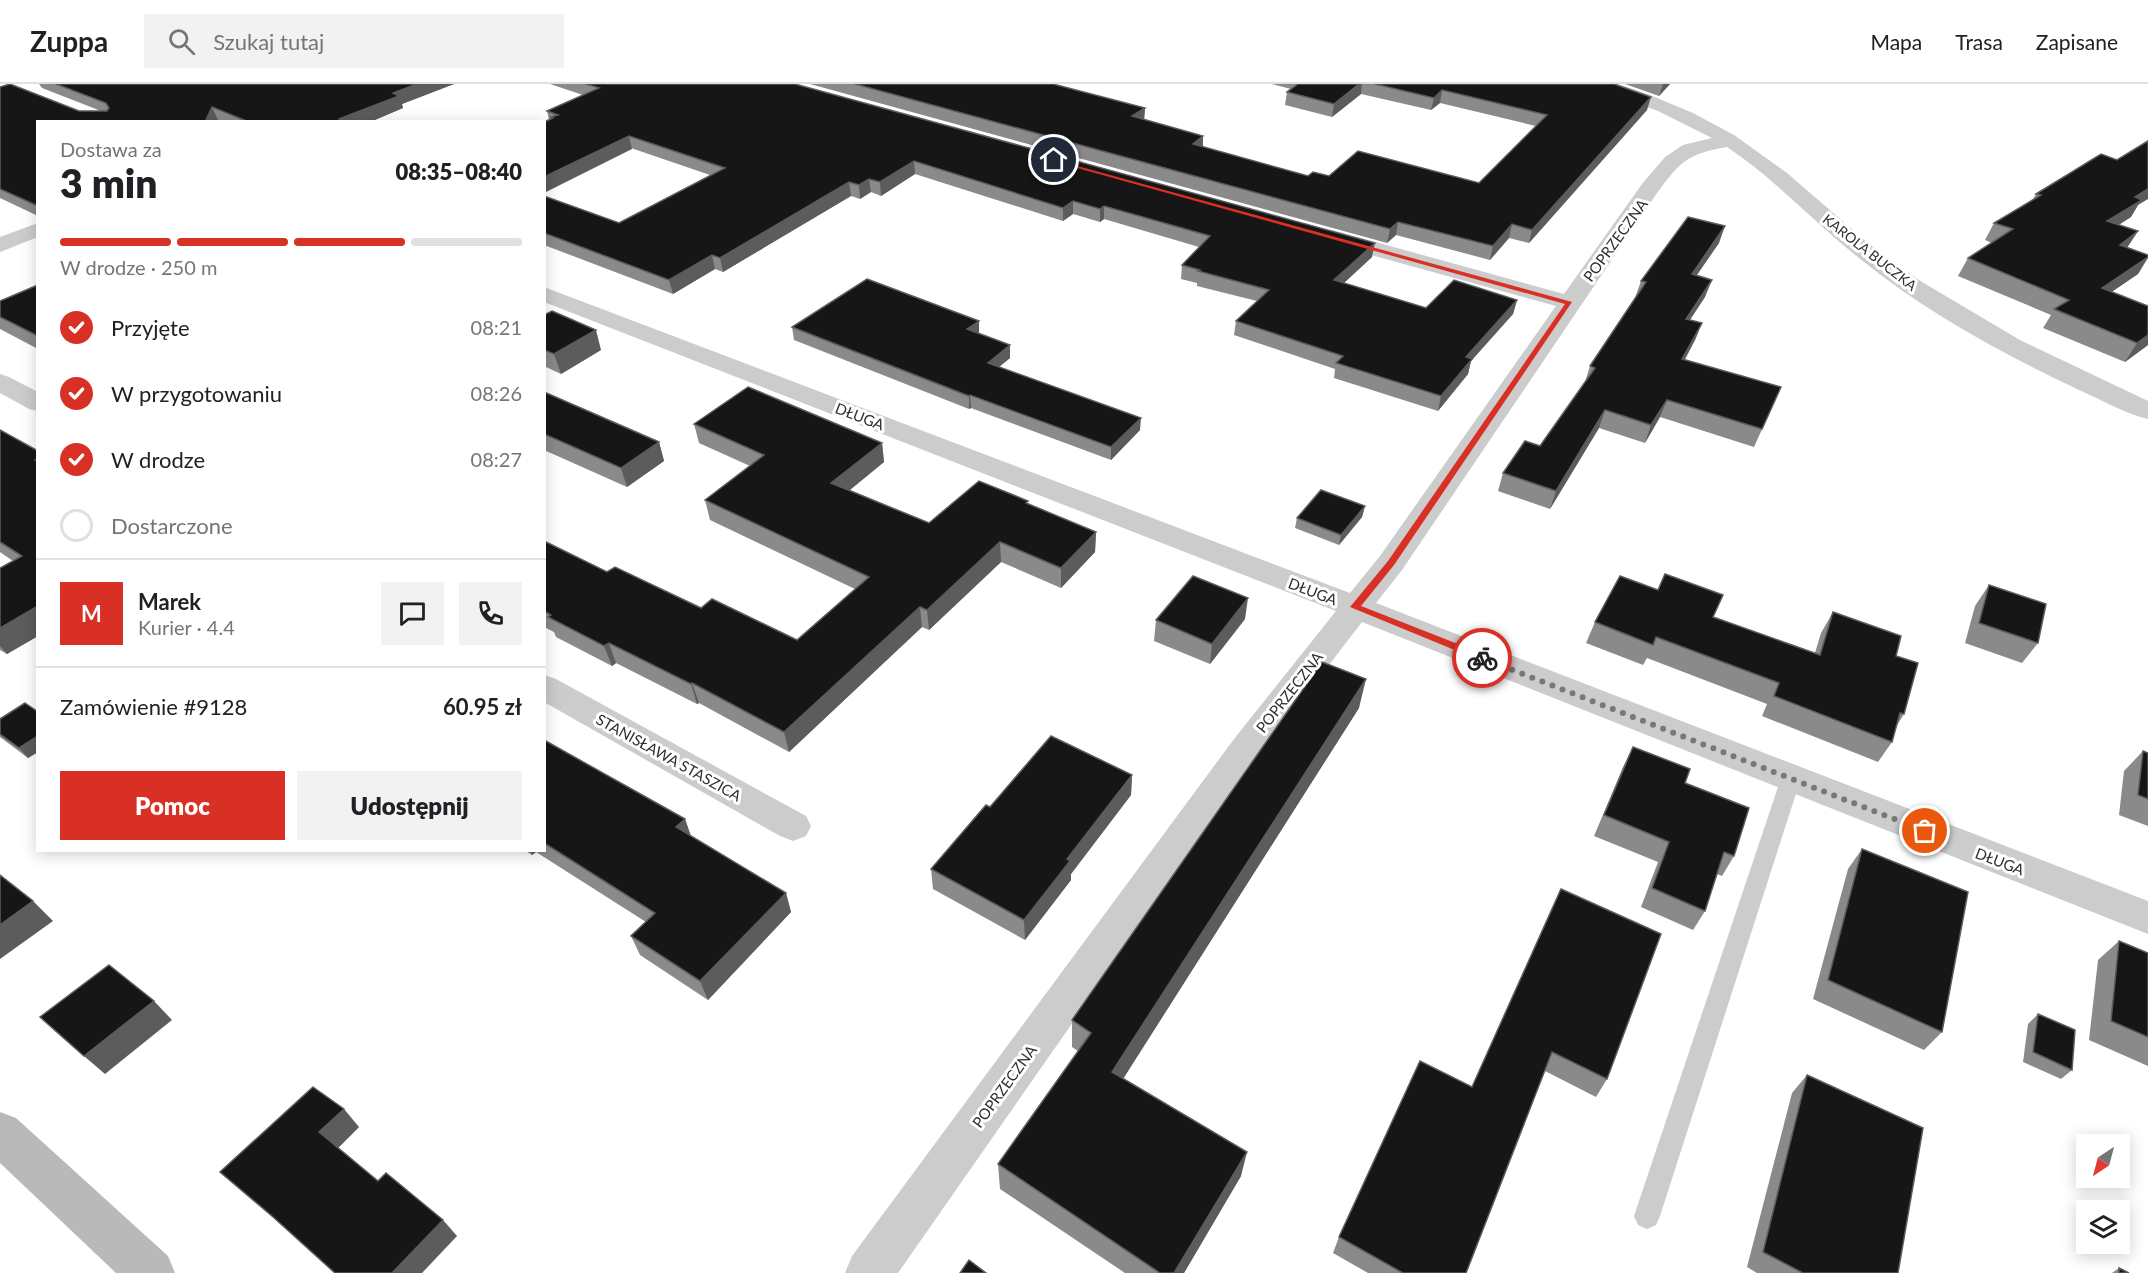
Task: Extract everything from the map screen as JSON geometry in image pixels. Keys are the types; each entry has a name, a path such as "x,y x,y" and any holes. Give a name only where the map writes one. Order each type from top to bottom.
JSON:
{"street":[{"name":"KAROLA BUCZKA","path":"1599,84 1662,105 1729,141 1764,164 1880,264 1934,300 2018,351 2148,411"},
{"name":"POPRZECZNA","path":"869,1273 1246,748 1391,563 1623,226 1679,155 1694,148 1729,141"},
{"path":"0,245 36,231"},
{"path":"1312,232 1570,303"},
{"name":"DŁUGA","path":"546,295 1355,607 2148,918"},
{"path":"0,382 36,402"},
{"name":"STANISŁAWA STASZICA","path":"546,688 793,826"},
{"path":"0,1133 151,1273"}],"lane":[{"path":"1647,1216 1791,778"}],"building":[{"path":"10,84 79,111 107,111 109,108 106,103 56,84 417,84 393,93 399,96 339,119 341,120 244,120 212,107 206,120 36,120 36,205 0,189 0,87"},
{"path":"586,84 795,84 1375,243 1334,280 1426,308 1454,280 1517,300 1466,357 1472,359 1441,396 1336,363 1343,356 1236,321 1269,290 1182,265 1210,236 1104,206 1100,209 1073,201 1063,208 914,161 880,182 869,179 859,185 849,182 720,258 712,255 669,280 546,234 546,197 619,223 725,168 629,136 546,176 546,121 558,115 547,111 599,88"},
{"path":"855,84 1053,84 1145,108 1132,116 1203,136 1193,144 1308,176 1313,172 1329,176 1358,151 1479,183 1547,115 1442,90 1434,98 1375,84 1614,84 1651,97 1532,230 1512,224 1493,246 1398,222 1390,229"},
{"path":"1298,84 1359,84 1334,104 1287,92"},
{"path":"2148,141 2148,189 2135,197 2142,200 2107,221 2138,231 2120,245 2148,255 2148,257 2102,288 2148,306 2148,335 2137,343 2054,309 2069,300 1968,258 2013,229 1994,223 2041,195 2036,194 2101,154 2117,160"},
{"path":"1688,217 1725,226 1692,274 1712,280 1686,319 1702,323 1682,359 1781,387 1762,429 1667,400 1651,425 1605,410 1556,491 1503,473 1525,441 1540,446 1595,368 1590,366 1646,282 1641,281"},
{"path":"867,279 979,321 967,329 1010,345 988,363 1141,418 1111,447 969,396 792,327"},
{"path":"36,286 36,335 0,317 0,301"},
{"path":"552,311 596,330 554,354 546,351 546,314"},
{"path":"748,387 882,443 831,483 929,523 979,481 1096,532 1061,568 1000,542 927,610 920,607 784,732 692,683 609,643 604,646 548,617 551,615 546,612 546,542 607,572 615,567 701,608 712,599 797,640 869,577 705,500 764,455 694,424"},
{"path":"546,393 659,442 621,468 546,435"},
{"path":"0,430 36,450 36,607 0,628 0,568 22,556 0,542"},
{"path":"1321,490 1365,506 1341,535 1297,518"},
{"path":"1665,574 1723,595 1713,617 1820,655 1833,612 1901,636 1896,656 1918,663 1904,714 1900,713 1892,742 1774,696 1779,683 1656,637 1653,645 1595,622 1620,576 1658,590"},
{"path":"1193,576 1248,598 1212,644 1156,620"},
{"path":"1989,585 2046,604 2038,643 1979,623"},
{"path":"1322,662 1366,679 1112,1072 1247,1152 1174,1273 1160,1273 998,1164 1091,1033 1072,1020"},
{"path":"25,703 36,711 36,737 19,748 0,734 0,719"},
{"path":"1051,736 1132,775 1067,859 1070,861 1024,920 931,869 986,805 990,807"},
{"path":"546,741 685,819 676,827 786,893 700,981 631,936 655,913 546,844"},
{"path":"1633,747 1690,769 1685,783 1749,808 1734,856 1724,852 1705,911 1652,888 1669,842 1604,815"},
{"path":"2143,751 2148,753 2148,799 2138,795"},
{"path":"1862,849 1968,892 1942,1032 1828,980"},
{"path":"0,875 33,901 0,925"},
{"path":"1561,889 1661,934 1607,1079 1552,1052 1466,1273 1403,1273 1339,1237 1420,1061 1472,1087"},
{"path":"2119,941 2148,953 2148,1037 2111,1021"},
{"path":"109,965 154,1001 84,1056 40,1017"},
{"path":"2038,1014 2075,1030 2072,1070 2033,1052"},
{"path":"1807,1075 1923,1128 1898,1273 1803,1273 1763,1252"},
{"path":"313,1087 344,1109 319,1132 378,1181 386,1173 443,1220 392,1273 335,1273 220,1172"},
{"path":"969,1260 986,1273 960,1273"},
{"path":"2119,1268 2129,1273 2119,1273"}],"way so far":[{"path":"1482,658 1925,831"}],"route":[{"path":"1054,160 1570,303 1391,563 1355,607 1482,658"}]}
